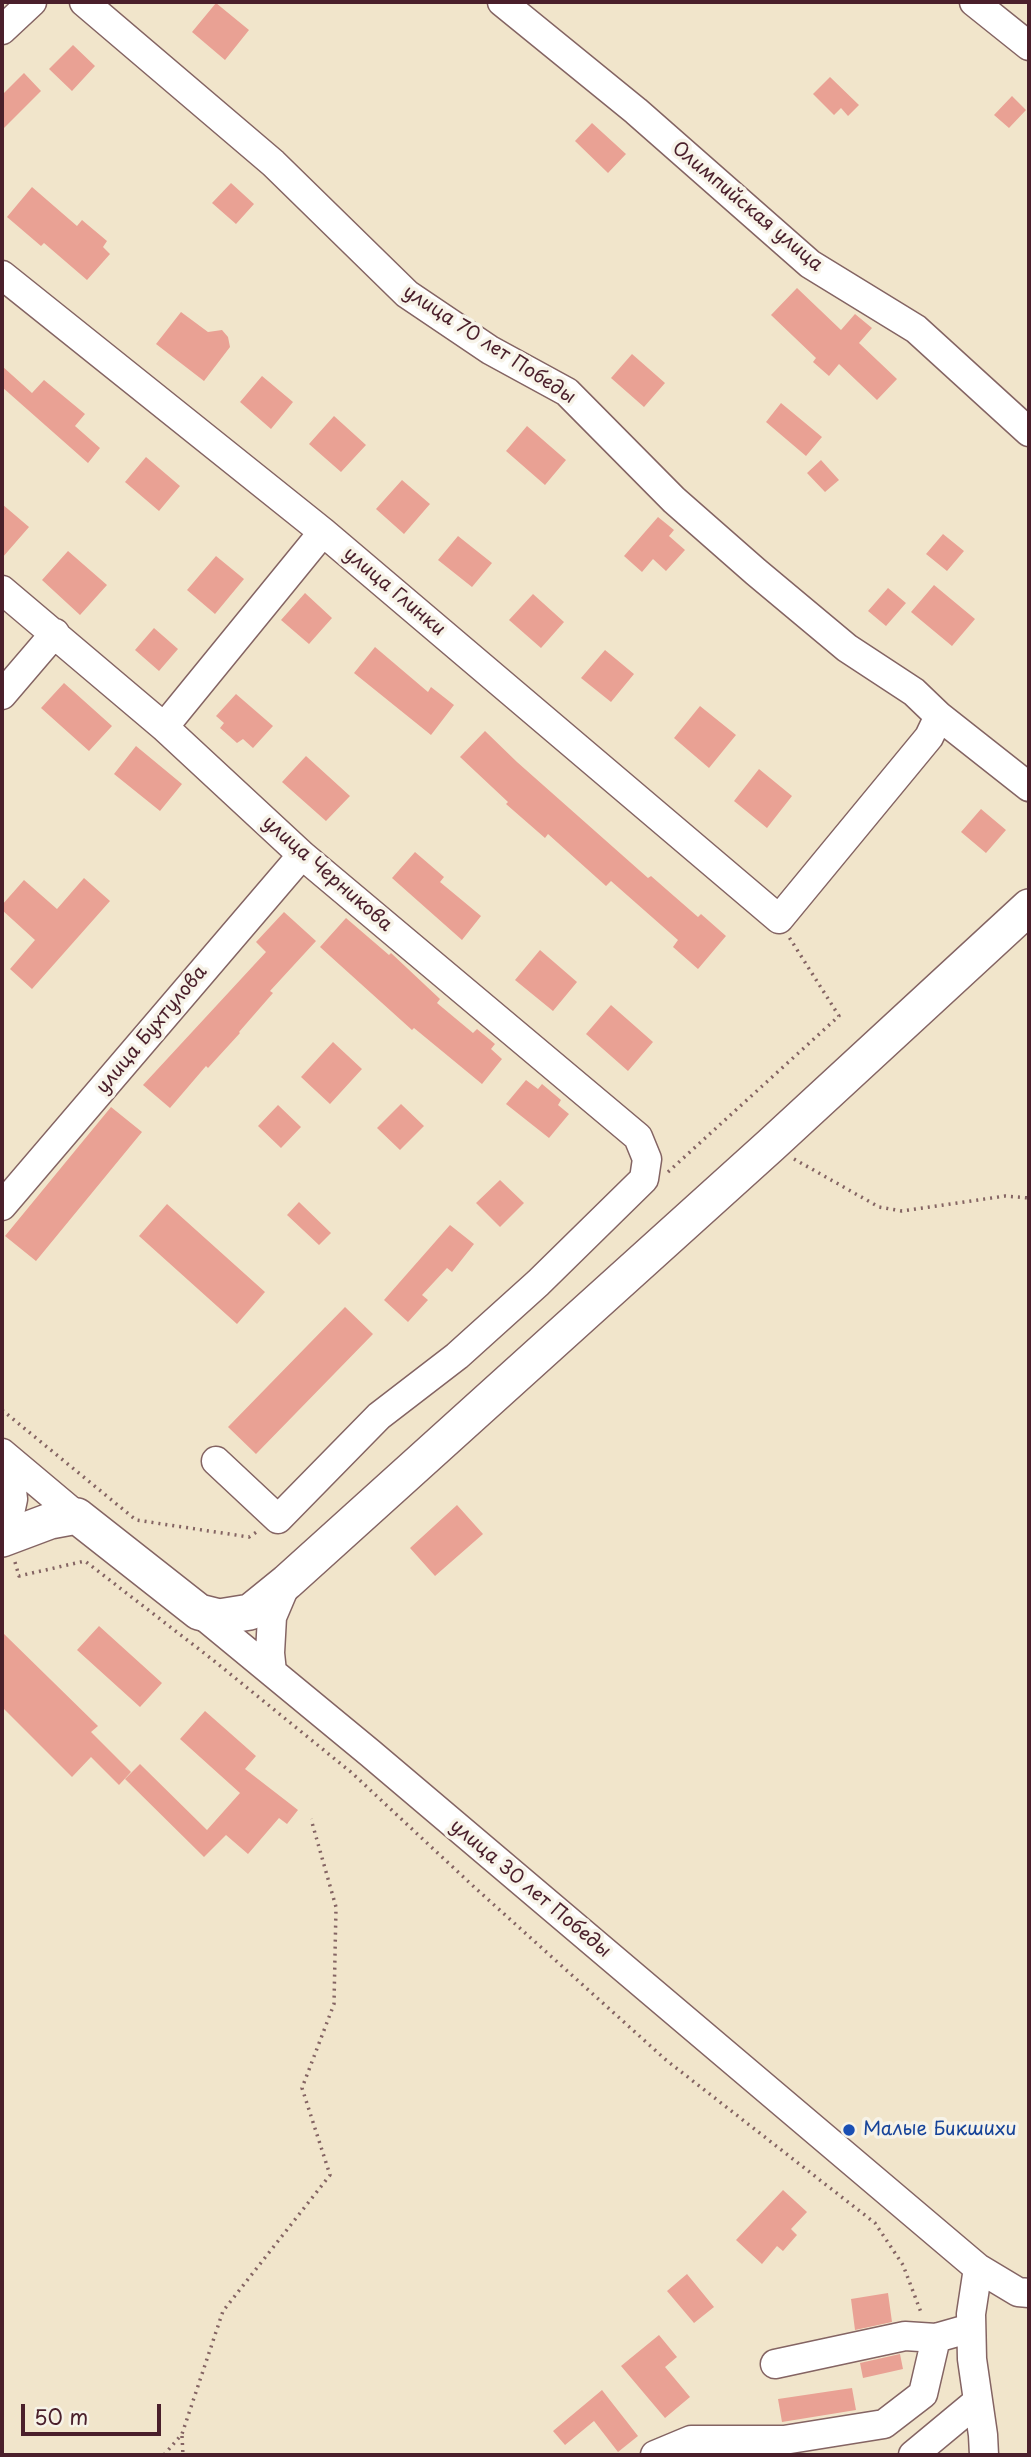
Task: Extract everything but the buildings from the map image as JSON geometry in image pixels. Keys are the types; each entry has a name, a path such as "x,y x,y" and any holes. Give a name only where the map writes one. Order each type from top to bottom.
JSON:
{"main road":[{"path":"200,1612 219,1617 250,1612 287,1582 771,1145 1029,906"},
{"path":"5,1544 50,1521 77,1516"},
{"name":"улица 30 лет Победы","path":"77,1516 200,1612"}],"street":[{"name":"улица 70 лет Победы","path":"84,2 272,163 407,294 490,350 567,392 674,500 756,572 847,648 914,692 939,716 1029,787"},
{"name":"Олимпийская улица","path":"502,2 636,111 810,264 916,329 1029,432"},
{"path":"974,2 1029,46"},
{"name":"улица Глинки","path":"2,275 323,532 779,919 929,737 939,716"},
{"path":"164,727 323,532"},
{"name":"улица Черникова","path":"2,590 164,727 302,855 638,1137 647,1158 644,1179 538,1283 457,1356 379,1416 278,1519"},
{"path":"2,695 55,633"},
{"name":"улица Бухтулова","path":"2,1206 302,855"},
{"path":"2,1453 77,1516"},
{"path":"2,1453 10,1473 13,1499 5,1544"},
{"path":"216,1461 278,1519"},
{"path":"272,1672 272,1617 287,1582"},
{"name":"улица 30 лет Победы","path":"200,1612 978,2268 1018,2292 1029,2293"},
{"path":"978,2268 971,2328 972,2360 984,2435 984,2455"},
{"path":"775,2364 930,2329 971,2328"},
{"path":"655,2455 691,2440 783,2440 884,2424 923,2394 930,2329"},
{"path":"912,2455 978,2401"}],"path":[{"path":"771,1145 879,1207 902,1212 1005,1196 1029,1198"},
{"path":"2,1410 136,1520 249,1537 278,1519"},
{"path":"5,1544 19,1576 85,1561 352,1773 666,2060 875,2223 903,2264 930,2329"},
{"path":"183,2455 182,2434 223,2311 330,2175 302,2088 334,2004 336,1907 311,1819"},
{"path":"164,2455 182,2434"}],"place":[{"name":"Малые Бикшихи","path":"849,2130"}]}
